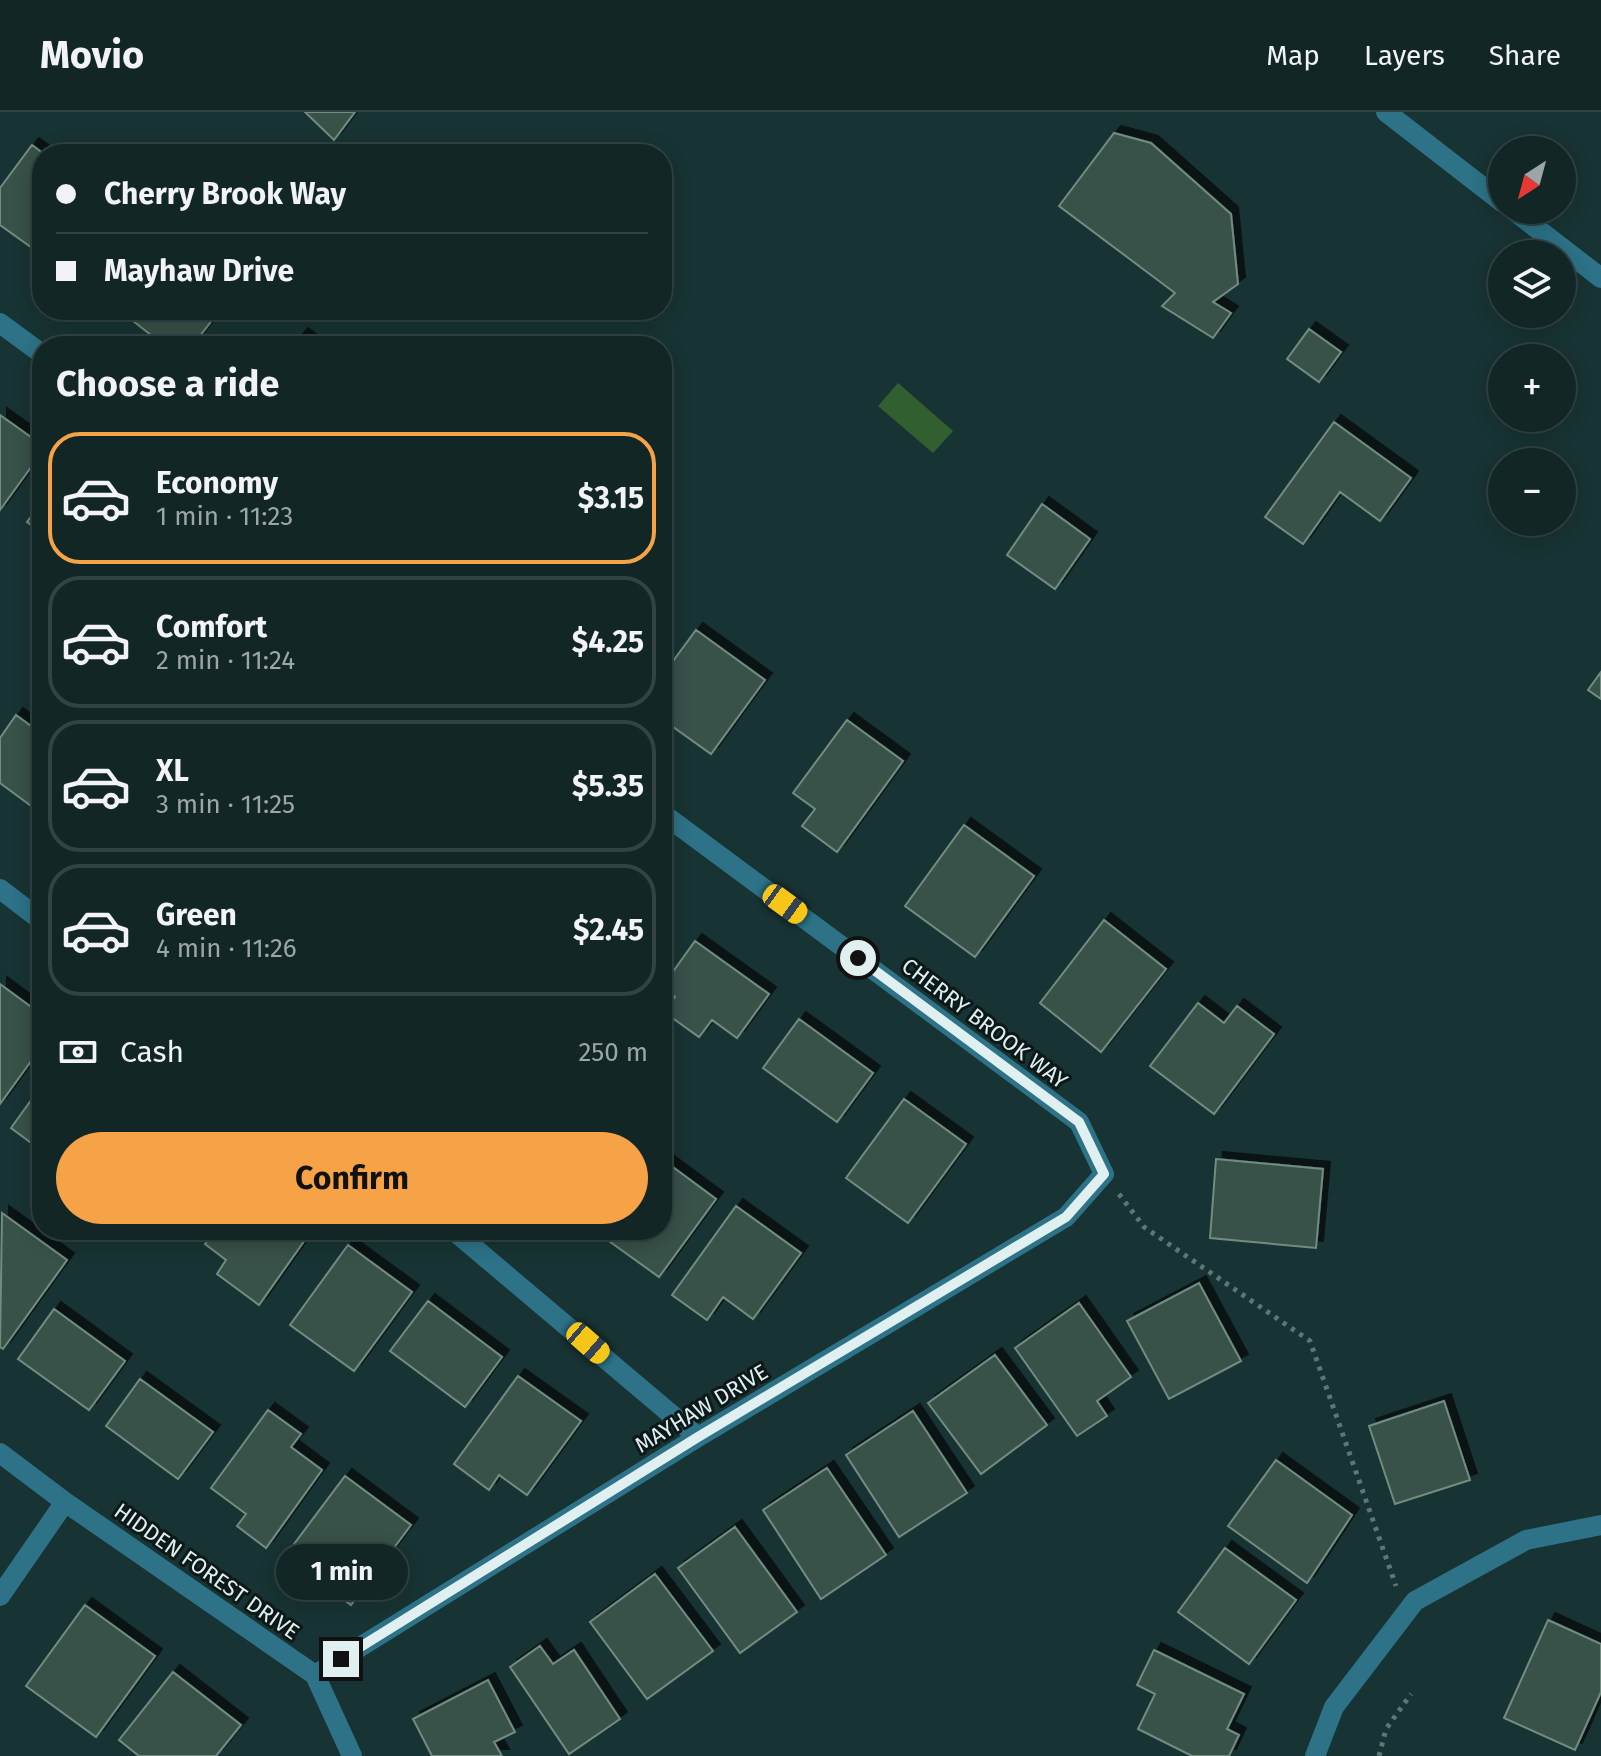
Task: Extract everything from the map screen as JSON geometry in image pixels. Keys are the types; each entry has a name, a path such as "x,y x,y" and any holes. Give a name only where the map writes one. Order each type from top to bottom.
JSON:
{"street":[{"path":"1386,112 1488,191"},
{"path":"1531,224 1601,278"},
{"path":"0,323 32,347"},
{"name":"CHERRY BROOK WAY","path":"672,820 1079,1122 1104,1174"},
{"path":"0,889 32,913"},
{"name":"MAYHAW DRIVE","path":"315,1675 698,1437 1066,1217 1104,1174"},
{"path":"465,1240 698,1437"},
{"name":"HIDDEN FOREST DRIVE","path":"0,1453 65,1502 315,1675"},
{"path":"0,1596 65,1502"},
{"path":"1315,1756 1334,1707 1415,1601 1526,1540 1601,1525"},
{"path":"315,1675 352,1756"}],"path":[{"path":"1104,1174 1144,1227 1310,1341 1395,1585 1415,1601"},
{"path":"1379,1756 1386,1729 1411,1694"}],"green space":[{"path":"898,383 953,431 933,453 878,406"}],"building":[{"path":"305,112 355,112 334,140"},
{"path":"1114,133 1151,143 1231,214 1238,284 1213,302 1231,313 1213,338 1162,306 1175,293 1059,206"},
{"path":"32,145 32,248 0,225 0,188"},
{"path":"132,320 212,320 200,336 152,336"},
{"path":"1309,329 1341,352 1319,382 1287,359"},
{"path":"0,415 32,438 32,466 0,510"},
{"path":"1334,422 1411,478 1380,521 1340,492 1303,544 1265,517"},
{"path":"1042,504 1090,539 1055,589 1007,555"},
{"path":"696,630 765,680 711,754 672,726 672,662"},
{"path":"1601,672 1601,699 1588,690"},
{"path":"16,715 32,727 32,807 0,783 0,738"},
{"path":"847,720 903,761 837,852 802,826 815,809 793,793"},
{"path":"964,825 1034,876 975,957 905,906"},
{"path":"1104,920 1166,969 1101,1052 1040,1003"},
{"path":"695,941 769,994 737,1038 712,1020 699,1037 672,1018 675,997 672,995 672,973"},
{"path":"0,984 32,1008 32,1060 0,1104"},
{"path":"1198,1003 1224,1023 1237,1006 1274,1034 1214,1114 1150,1066"},
{"path":"799,1019 873,1073 837,1122 763,1068"},
{"path":"32,1099 32,1144 11,1128"},
{"path":"904,1099 966,1144 908,1223 846,1178"},
{"path":"1216,1159 1323,1169 1316,1248 1210,1238"},
{"path":"672,1166 716,1199 659,1277 608,1240 672,1240"},
{"path":"736,1206 801,1253 753,1319 723,1297 707,1320 672,1295"},
{"path":"2,1213 32,1235 32,1240 39,1240 67,1260 3,1349 0,1347"},
{"path":"208,1240 305,1240 259,1305 217,1274 226,1260 205,1244"},
{"path":"348,1245 412,1292 354,1371 290,1325"},
{"path":"1199,1283 1241,1361 1169,1399 1127,1321"},
{"path":"428,1301 502,1357 465,1407 390,1351"},
{"path":"1079,1303 1131,1377 1097,1401 1107,1416 1077,1436 1015,1348"},
{"path":"54,1309 125,1361 89,1410 18,1359"},
{"path":"995,1355 1047,1425 981,1474 928,1403"},
{"path":"518,1376 581,1421 527,1495 499,1475 489,1490 454,1464"},
{"path":"140,1379 213,1432 178,1479 106,1426"},
{"path":"1444,1401 1470,1480 1395,1504 1369,1426"},
{"path":"268,1410 301,1434 291,1447 322,1470 266,1548 237,1526 246,1514 211,1488"},
{"path":"913,1411 967,1493 899,1537 846,1455"},
{"path":"1276,1460 1352,1515 1307,1583 1228,1526"},
{"path":"827,1468 886,1555 821,1599 763,1510"},
{"path":"345,1476 411,1525 351,1605 285,1556"},
{"path":"735,1527 797,1612 740,1653 678,1568"},
{"path":"1225,1548 1296,1600 1249,1664 1178,1612"},
{"path":"655,1574 713,1651 647,1699 590,1622"},
{"path":"85,1605 155,1656 96,1737 26,1686"},
{"path":"1548,1620 1601,1644 1601,1692 1575,1750 1504,1718"},
{"path":"540,1646 553,1664 574,1650 620,1719 569,1754 510,1667"},
{"path":"1154,1650 1244,1694 1227,1729 1239,1735 1229,1756 1192,1756 1138,1729 1155,1694 1137,1685"},
{"path":"173,1672 241,1725 216,1756 139,1756 119,1740"},
{"path":"488,1680 515,1732 494,1742 502,1756 432,1756 413,1719"}],"route":[{"path":"341,1659 698,1437 1066,1217 1104,1174 1079,1122 858,958"}]}
